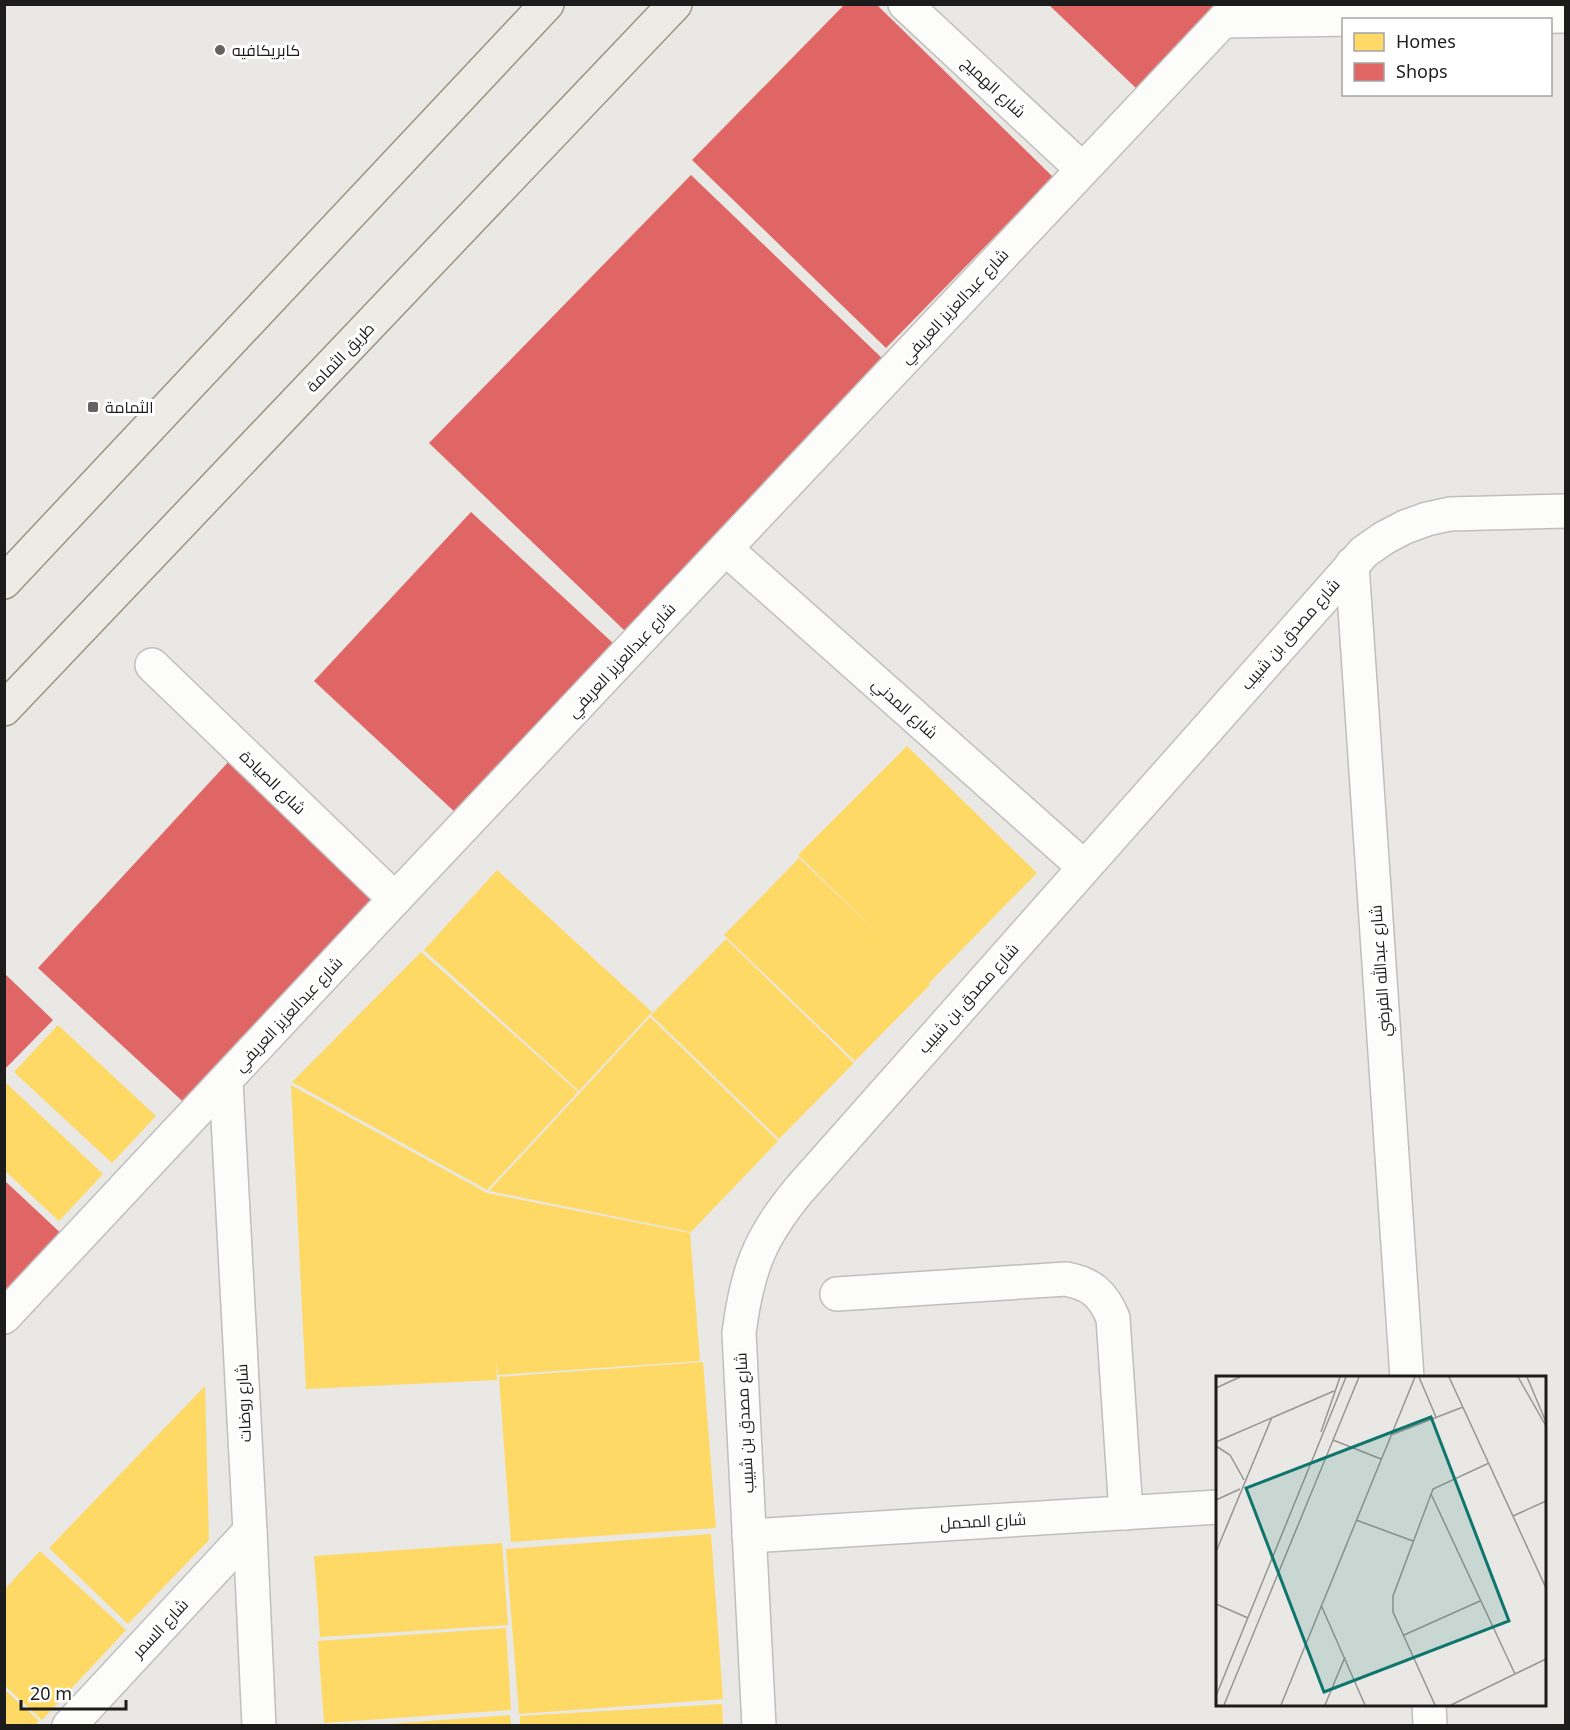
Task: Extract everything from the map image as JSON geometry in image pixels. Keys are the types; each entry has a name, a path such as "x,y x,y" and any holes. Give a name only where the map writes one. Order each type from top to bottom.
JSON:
{"main road":[{"path":"4,582 547,4"},
{"name":"طريق الثمامة","path":"4,709 675,4"}],"street":[{"name":"شارع الهميج","path":"905,4 1082,169"},
{"name":"شارع عبدالعزيز العريفي","path":"4,1317 1231,13"},
{"path":"1231,13 1566,16"},
{"name":"شارع مصدق بن شبيب","path":"759,1725 739,1333 744,1297 753,1263 780,1213 1364,552 1405,527 1450,514 1566,511"},
{"name":"شارع المدني","path":"726,549 1084,867"},
{"name":"شارع عبدالله الفرضي","path":"1352,564 1407,1376"},
{"name":"شارع الصيادة","path":"152,665 395,899"},
{"name":"شارع روضات","path":"226,1081 259,1725"},
{"path":"837,1294 1066,1279 1079,1281 1101,1295 1113,1318 1126,1513"},
{"name":"شارع المحمل","path":"749,1536 1216,1507"},
{"name":"شارع السمر","path":"69,1725 250,1531"},
{"path":"1429,1706 1430,1725"}],"building: Homes":[{"path":"907,746 1037,873 855,1061 724,935 799,858 887,942 798,855"},
{"path":"497,870 652,1012 579,1091 424,950"},
{"path":"726,939 854,1063 779,1139 651,1015"},
{"path":"421,952 578,1092 487,1190 292,1082"},
{"path":"650,1017 778,1141 691,1232 489,1191"},
{"path":"58,1025 156,1116 112,1163 14,1072"},
{"path":"4,1081 103,1174 59,1221 4,1170"},
{"path":"291,1085 487,1193 690,1233 700,1361 498,1375 496,1362 497,1380 306,1389"},
{"path":"703,1362 716,1528 511,1542 499,1377"},
{"path":"205,1386 209,1540 128,1624 49,1548"},
{"path":"711,1534 723,1699 519,1714 506,1549"},
{"path":"502,1543 508,1625 320,1637 314,1556"},
{"path":"40,1551 126,1630 42,1720 4,1685 4,1590"},
{"path":"506,1628 511,1710 324,1723 318,1641"},
{"path":"4,1689 39,1721 34,1726 4,1726"},
{"path":"722,1704 723,1726 520,1726 520,1716"},
{"path":"510,1715 511,1726 389,1726 389,1724"}],"building: Shops":[{"path":"845,4 876,4 1053,177 886,348 692,160"},
{"path":"1048,4 1221,4 1138,90"},
{"path":"691,175 886,362 625,631 429,443"},
{"path":"471,512 614,644 457,814 314,681"},
{"path":"232,758 385,899 191,1109 38,968"},
{"path":"4,973 53,1020 4,1070"},
{"path":"4,1180 67,1239 4,1305"}],"place":[{"name":"كابريكافيه","path":"220,50"},
{"name":"الثمامة","path":"93,407"}]}
